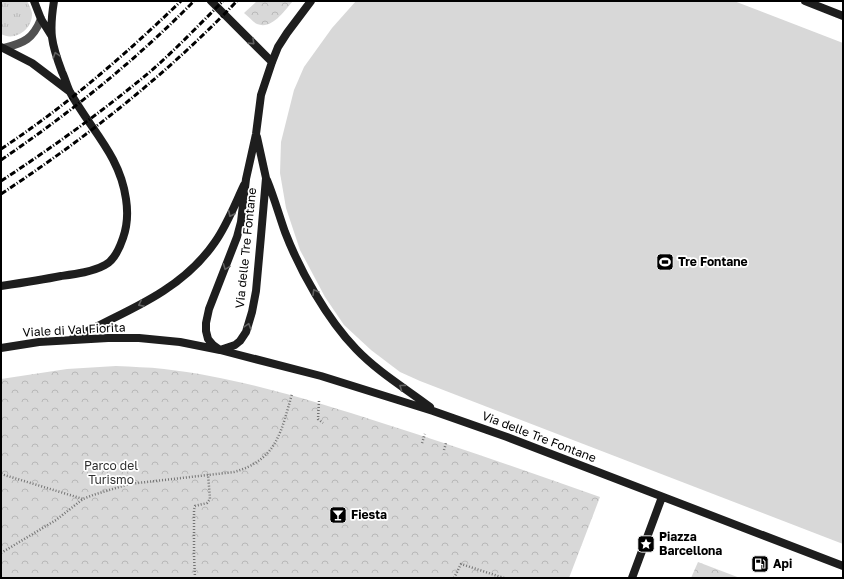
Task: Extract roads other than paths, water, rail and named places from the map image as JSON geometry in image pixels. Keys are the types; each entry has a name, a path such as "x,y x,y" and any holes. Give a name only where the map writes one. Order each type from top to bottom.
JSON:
{"main road":[{"path":"34,1 41,19 51,35"},
{"path":"1,286 70,275 98,268 110,261 116,253 126,230 128,217 125,192 121,176 105,145 69,91 56,58 51,35 54,1"},
{"path":"211,1 272,62"},
{"name":"Via delle Tre Fontane","path":"311,1 286,33 272,62 260,99 256,134 246,179 243,211 237,237 209,309 206,323 208,339 213,346 220,350 328,378 433,410 843,566"},
{"path":"805,1 843,16"},
{"path":"2,47 36,66 69,91"},
{"name":"Via delle Tre Fontane","path":"220,350 235,345 243,338 251,317 256,291 266,178 256,134"},
{"path":"266,178 295,254 322,305 336,325 368,361 433,410"},
{"path":"70,340 158,295 186,275 217,240 230,216 246,179"},
{"name":"Viale di Val Fiorita","path":"1,348 39,342 100,338 139,338 180,342 220,350"},
{"path":"632,578 662,496"}],"street":[{"path":"2,47 21,43 28,39 36,31 41,19"}],"railway":[{"path":"1,149 72,98 138,41 181,1"},
{"path":"1,160 52,124 102,85 126,65 194,1"},
{"path":"1,181 78,128 133,86 170,54 223,1"},
{"path":"1,194 64,151 154,80 237,1"}],"place":[{"name":"Tre Fontane","path":"665,262"},
{"name":"Fiesta","path":"338,515"},
{"name":"Piazza Barcellona","path":"646,544"},
{"name":"Api","path":"760,564"}],"park label":[{"name":"Parco del Turismo","path":"111,473"}]}
